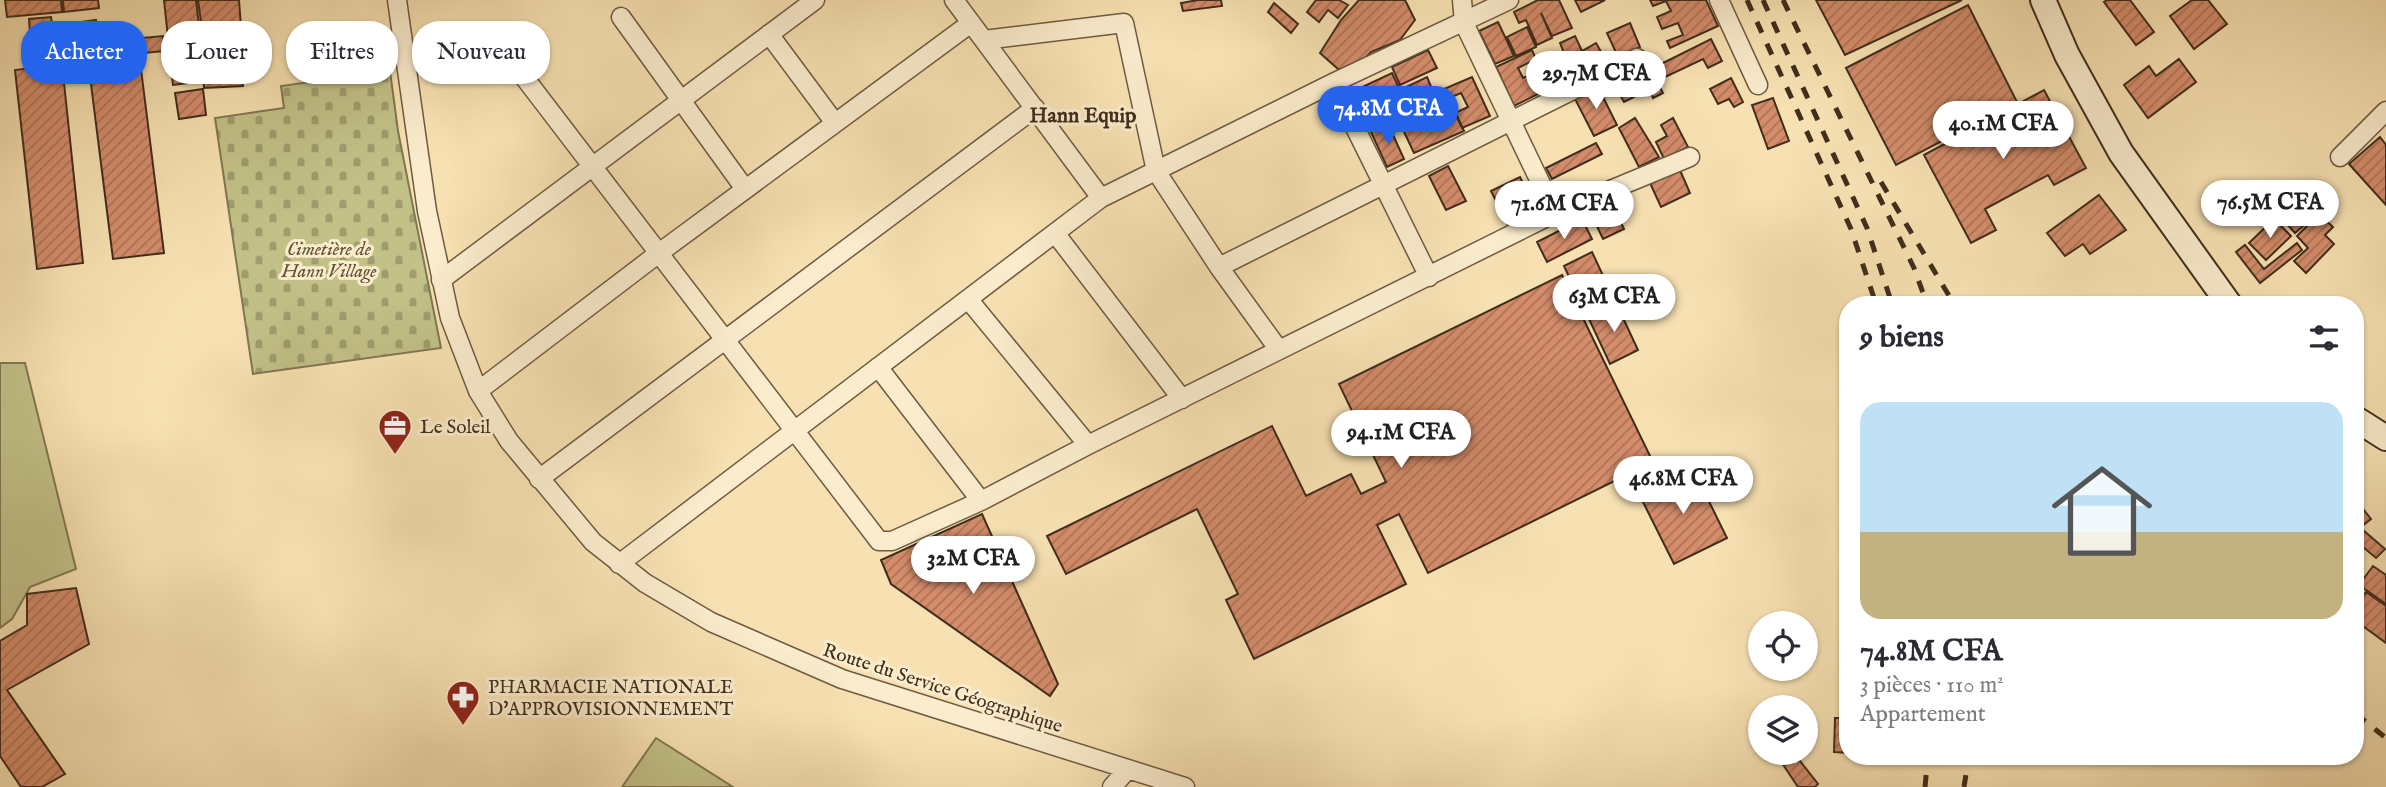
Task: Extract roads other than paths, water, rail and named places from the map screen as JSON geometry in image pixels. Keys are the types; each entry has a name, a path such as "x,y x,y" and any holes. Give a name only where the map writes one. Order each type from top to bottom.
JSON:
{"main road":[{"path":"2043,0 2067,55 2121,153 2223,296"},
{"path":"2364,424 2386,438"}],"street":[{"name":"Route du Service Géographique","path":"397,0 427,211 450,318 478,391 509,441 593,542 645,583 711,622 842,679 1185,787"},
{"path":"441,280 815,0"},
{"path":"954,0 1101,198"},
{"path":"1462,0 1464,23 1555,213"},
{"path":"620,564 1101,198 1508,0"},
{"path":"1719,0 1758,85"},
{"path":"621,17 746,189"},
{"path":"478,391 659,253 971,23"},
{"path":"984,40 1124,23 1156,171 1219,267 1279,350"},
{"path":"769,34 835,123"},
{"path":"1219,267 1637,58"},
{"path":"1333,83 1429,277"},
{"path":"529,84 879,541 892,541 981,501 1555,213 1690,157"},
{"path":"539,479 1035,108"},
{"path":"2340,157 2384,116"},
{"path":"1055,233 1182,399"},
{"path":"968,299 1087,446"},
{"path":"878,367 981,501"},
{"path":"1112,787 1128,769"}],"railway":[{"path":"1747,0 1851,229 1873,296"},
{"path":"1763,0 1867,228 1889,296"},
{"path":"1783,0 1914,268 1924,296"},
{"path":"1881,182 1949,296"},
{"path":"2364,720 2386,738"},
{"path":"1925,787 1927,765"},
{"path":"1964,787 1968,765"}],"place":[{"name":"Le Soleil","path":"395,456"},
{"name":"PHARMACIE NATIONALE D'APPROVISIONNEMENT","path":"463,727"}],"district":[{"name":"Hann Equip","path":"1083,115"}],"park label":[{"name":"Cimetière de Hann Village","path":"329,259"}]}
